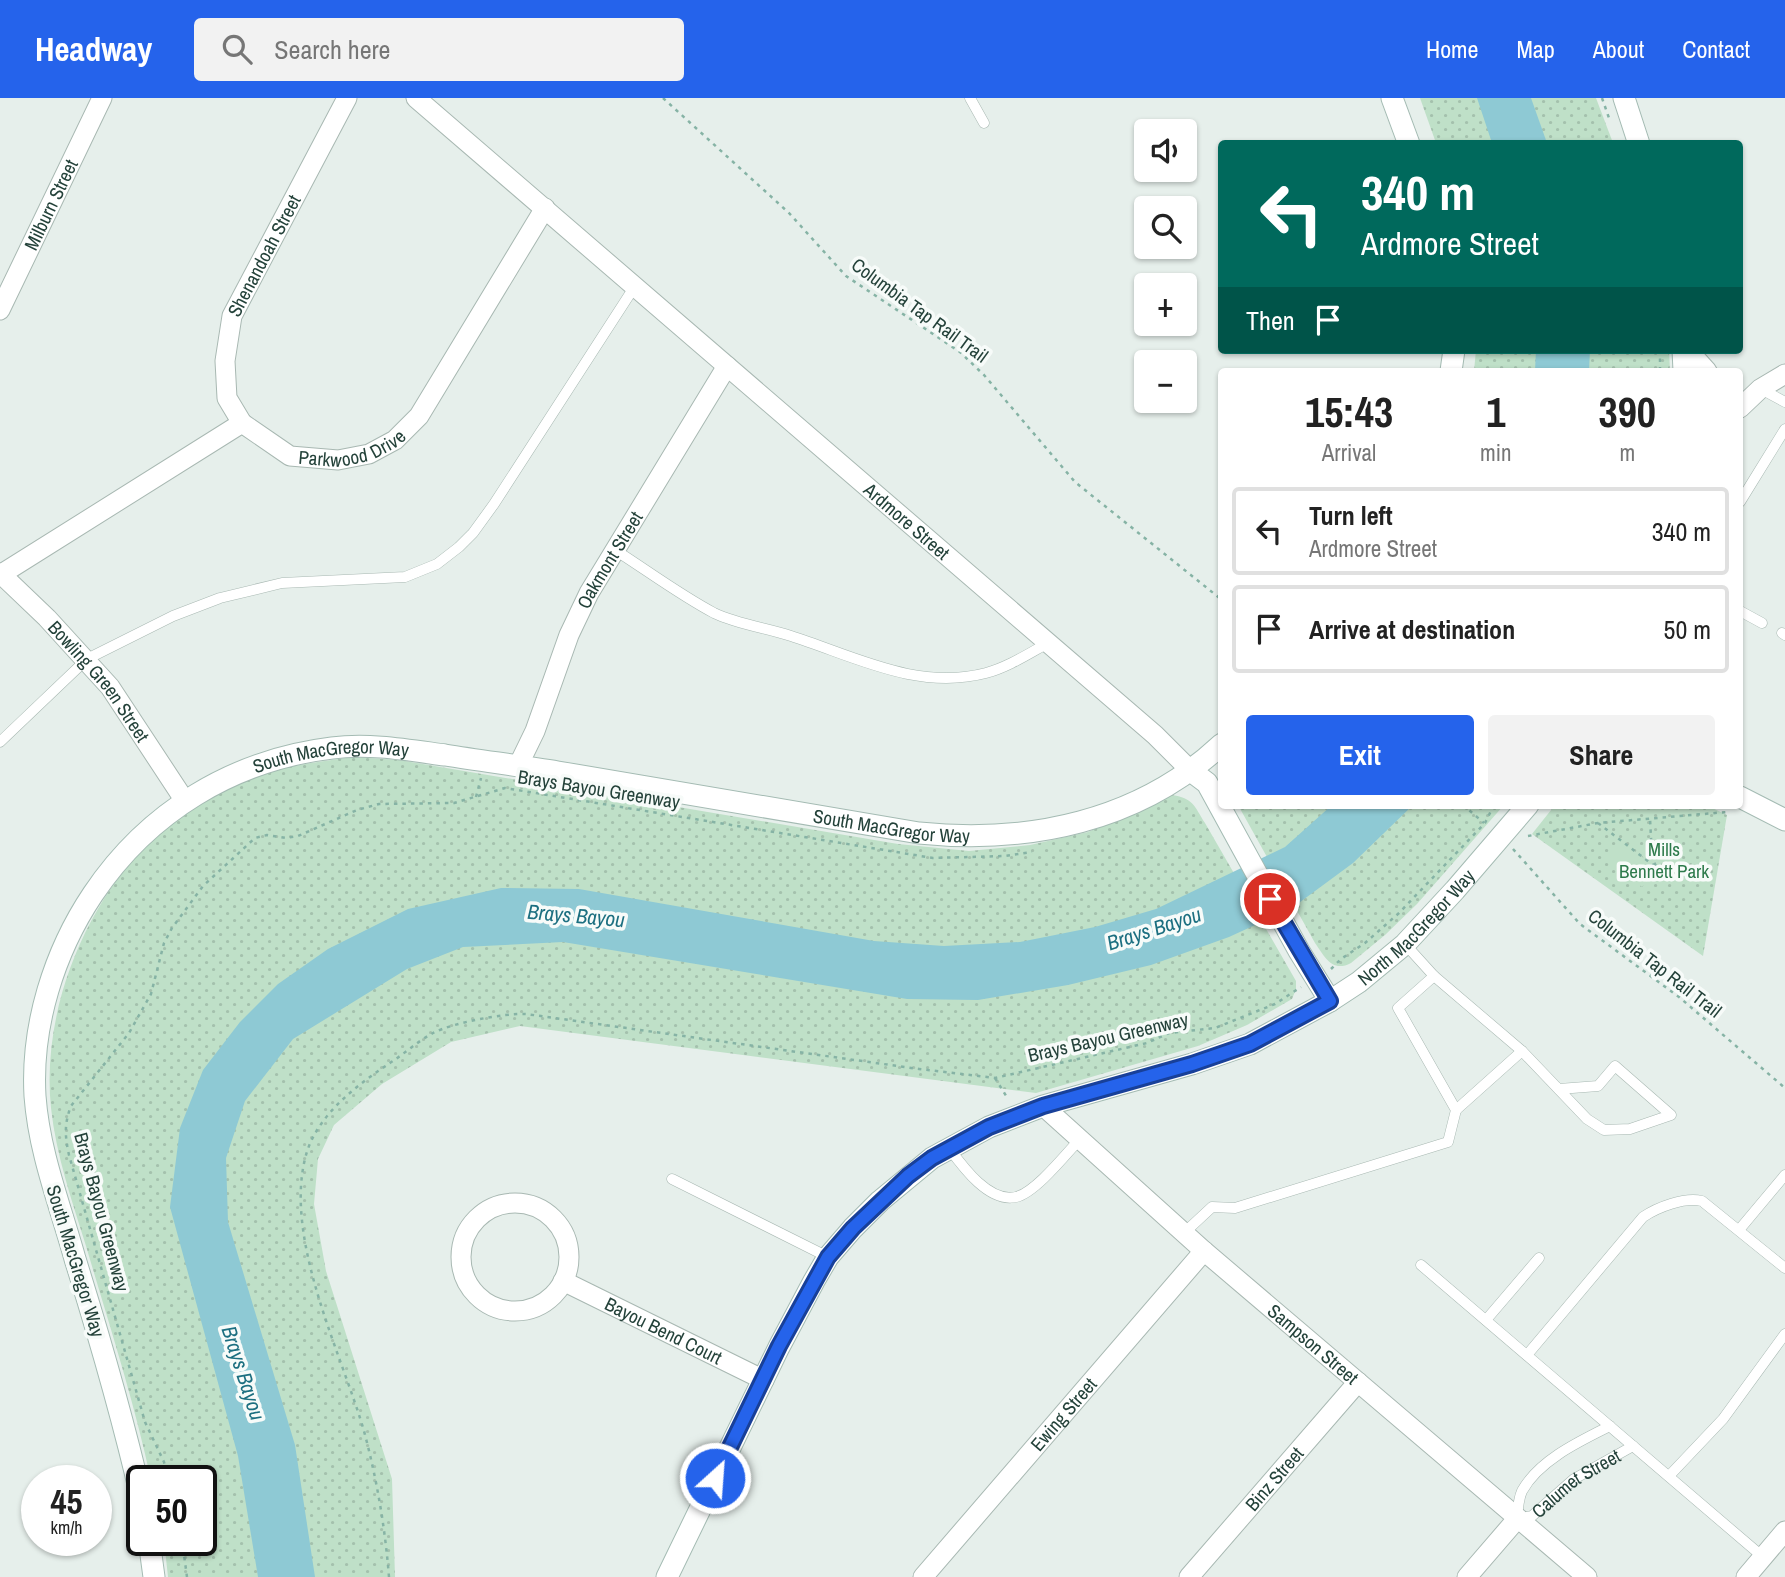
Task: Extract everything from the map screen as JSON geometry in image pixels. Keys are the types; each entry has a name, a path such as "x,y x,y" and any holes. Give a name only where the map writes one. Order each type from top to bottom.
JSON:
{"main road":[{"path":"1392,98 1408,140"},
{"path":"1624,98 1638,140"},
{"name":"South MacGregor Way","path":"134,1465 122,1415 43,1150 35,1096 36,1054 44,1002 58,960 81,913 111,867 151,826 185,801 226,778 271,761 332,747 376,747 518,765 906,831 955,837 1026,834 1079,823 1132,803 1191,771 1218,747"},
{"name":"Ardmore Street","path":"1191,771 1207,783 1218,804"},
{"path":"1743,807 1785,820"},
{"name":"Ardmore Street","path":"1220,809 1299,951 1330,1001"},
{"name":"North MacGregor Way","path":"667,1577 800,1307 828,1257 880,1200 916,1170 949,1148 989,1127 1043,1106 1192,1064 1250,1044 1330,1001 1359,982 1405,944 1525,809"},
{"path":"151,1556 154,1577"}],"street":[{"name":"Milburn Street","path":"0,310 102,98"},
{"name":"Shenandoah Street","path":"242,423 227,398 225,361 232,316 347,98"},
{"name":"Ardmore Street","path":"416,98 1155,735 1191,771"},
{"name":"Parkwood Drive","path":"242,423 290,456 338,460 369,454 395,440 419,416 545,208"},
{"path":"1690,354 1704,368"},
{"name":"Oakmont Street","path":"518,765 535,731 569,635 589,593 727,366"},
{"path":"1743,405 1760,389 1785,374"},
{"path":"1743,386 1760,389"},
{"path":"0,574 242,423"},
{"name":"Bowling Green Street","path":"0,574 87,659 110,687 185,801"},
{"name":"Sampson Street","path":"1043,1106 1204,1251 1587,1577"},
{"path":"523,1203 539,1208 553,1218 563,1232 568,1248 568,1265 563,1281 553,1295 540,1305 507,1311 491,1306 477,1296 467,1282 461,1266 461,1249 466,1233 476,1219 498,1206 523,1203"},
{"name":"Ewing Street","path":"923,1577 1204,1251"},
{"name":"Bayou Bend Court","path":"563,1281 764,1380"},
{"name":"Binz Street","path":"1189,1577 1358,1382"},
{"name":"Calumet Street","path":"1467,1577 1517,1518"},
{"path":"1746,1577 1785,1531"}],"lane":[{"path":"970,98 984,122"},
{"path":"0,742 87,659 173,616 251,589 282,583 405,578 437,564 473,533 494,504 635,286"},
{"path":"1760,389 1785,402"},
{"path":"1743,497 1785,429"},
{"path":"615,550 723,617 798,638 897,673 925,677 958,677 985,673 1016,661 1048,643"},
{"path":"1743,613 1762,623"},
{"path":"1405,944 1434,976 1522,1051 1587,1119 1604,1130 1630,1129 1671,1115 1615,1066 1598,1086 1559,1089"},
{"path":"1434,976 1398,1008 1456,1110"},
{"path":"1184,1233 1212,1207 1235,1208 1448,1142 1456,1110 1522,1051"},
{"path":"949,1148 970,1177 994,1193 1015,1198 1028,1191 1080,1139"},
{"path":"1739,1230 1785,1175"},
{"path":"672,1179 828,1257"},
{"path":"1527,1355 1643,1217 1686,1200 1696,1200 1711,1206 1785,1268"},
{"path":"1486,1320 1539,1258"},
{"path":"1421,1265 1763,1557"},
{"path":"1669,1476 1723,1419 1785,1334"},
{"name":"Calumet Street","path":"1610,1426 1564,1452 1532,1478 1522,1491 1517,1518 1532,1516 1574,1479 1633,1446"}],"path":[{"name":"Columbia Tap Rail Trail","path":"663,98 789,213 846,276 960,352 985,375 1075,482 1218,597"},
{"name":"Brays Bayou Greenway","path":"165,1465 145,1422 69,1155 65,1120 71,1107 135,1023 151,993 164,943 172,928 203,886 255,838 267,835 286,838 298,836 357,810 379,804 454,803 505,788 933,858 1004,856 1038,850"},
{"path":"1468,809 1485,823"},
{"path":"1337,965 1399,913 1485,823 1492,809"},
{"path":"1528,836 1598,823 1703,809"},
{"path":"1598,823 1657,868 1652,858 1650,818"},
{"name":"Columbia Tap Rail Trail","path":"1516,851 1580,924 1679,997 1785,1088"},
{"name":"Brays Bayou Greenway","path":"389,1577 386,1531 376,1476 312,1272 300,1205 306,1157 319,1129 354,1090 430,1035 451,1027 513,1013 995,1078 1147,1042 1169,1033 1215,1028 1275,1004 1307,983"},
{"path":"995,1078 1011,1103"},
{"path":"184,1556 187,1577"}],"green space":[{"path":"1420,98 1596,98 1612,140 1435,140"},
{"path":"1476,354 1669,354 1670,368 1474,368"},
{"path":"354,757 399,760 898,844 969,851 1030,845 1088,832 1171,795 1179,796 1189,801 1198,812 1296,981 1296,989 1292,999 1247,1025 1198,1046 1036,1093 520,1026 451,1042 382,1084 334,1125 318,1159 314,1204 326,1271 392,1479 395,1577 168,1577 166,1556 217,1556 217,1465 148,1465 57,1143 51,1108 53,1035 72,963 88,928 106,896 152,839 181,817 236,785 294,766"},
{"path":"1240,809 1500,809 1417,904 1351,963 1344,966 1334,965 1315,943"},
{"name":"Mills Bennett Park","path":"1552,809 1714,809 1727,815 1703,956 1532,834"},
{"path":"1621,841 1657,868 1642,887 1606,859"}],"water":[{"path":"1477,98 1531,98 1546,140 1491,140"},
{"path":"1536,354 1590,354 1589,368 1535,368"},
{"name":"Brays Bayou","path":"1328,809 1409,809 1353,863 1292,908 1229,937 1151,965 1068,985 978,1000 907,999 563,942 463,947 407,969 293,1039 245,1101 226,1158 228,1222 295,1445 315,1577 258,1577 238,1456 170,1207 180,1128 203,1070 240,1022 278,984 328,949 408,909 501,888 579,889 874,941 944,946 1020,942 1095,927 1156,909 1285,847"}],"route":[{"path":"715,1478 779,1346 828,1257 880,1200 908,1176 932,1158 989,1127 1043,1106 1192,1064 1250,1044 1330,1001 1270,899"}]}
